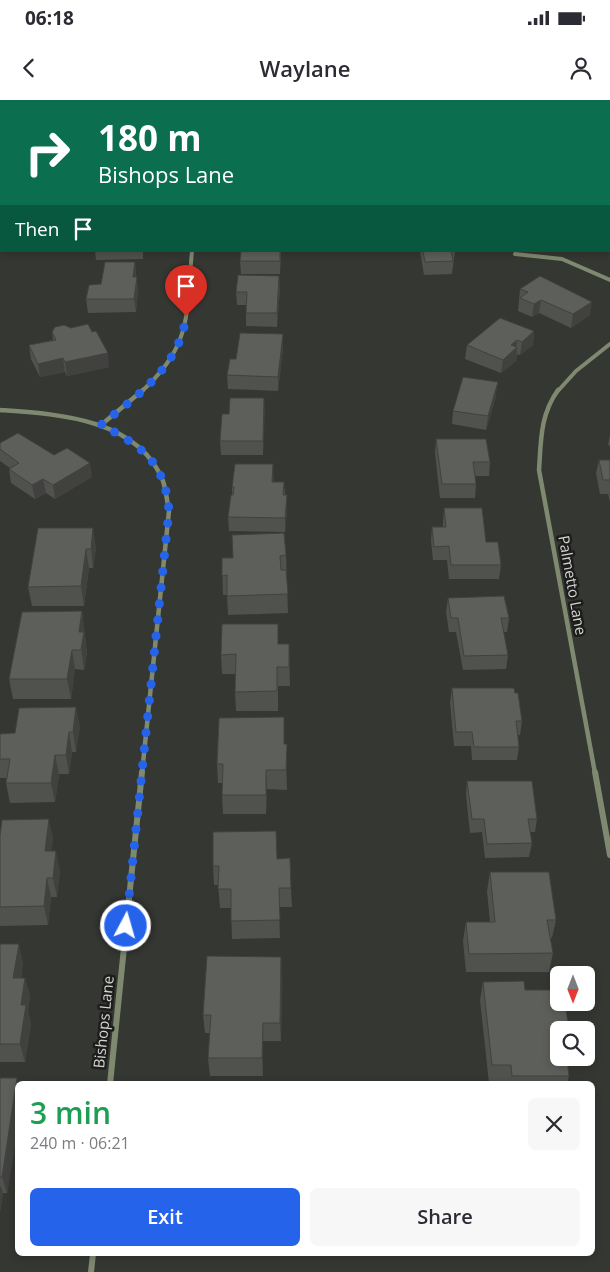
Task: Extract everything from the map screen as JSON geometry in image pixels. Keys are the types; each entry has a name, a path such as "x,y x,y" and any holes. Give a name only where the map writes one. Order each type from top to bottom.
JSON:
{"street":[{"path":"101,425 145,389 170,360 184,332 192,252"},
{"path":"515,254 562,259 610,280"},
{"name":"Palmetto Lane","path":"610,344 574,371 550,403 541,429 539,470 610,855"},
{"name":"Bishops Lane","path":"0,410 52,414 101,425 132,441 155,463 167,490 169,511 110,1081"},
{"path":"91,1272 93,1256"}],"building":[{"path":"241,252 280,252 280,261 240,261"},
{"path":"423,252 451,252 453,261 425,262"},
{"path":"105,262 135,262 133,277 137,277 134,299 86,299 89,285 101,284"},
{"path":"238,275 279,276 277,313 246,313 247,292 236,292"},
{"path":"540,276 592,302 573,314 541,300 534,304 520,298 528,292 520,289"},
{"path":"500,318 534,331 522,342 517,340 511,345 517,347 503,360 467,345"},
{"path":"88,324 92,332 96,331 108,353 65,362 63,358 38,364 29,345 56,340 52,332 55,327 64,325 71,328"},
{"path":"240,333 283,334 278,377 227,375 230,359 236,359"},
{"path":"463,377 498,382 488,416 453,411"},
{"path":"230,398 264,398 263,441 220,441 222,414 229,414"},
{"path":"18,433 54,455 67,448 90,463 53,485 43,479 32,485 9,469 19,463 0,449 0,443"},
{"path":"436,439 486,439 490,462 473,462 476,484 442,484"},
{"path":"599,460 610,460 610,480 603,480"},
{"path":"235,464 273,464 272,482 284,482 283,495 287,495 285,518 228,517 231,495 233,495 234,487 232,487"},
{"path":"444,508 482,508 486,542 498,542 501,565 451,565 449,546 434,547 432,527 446,527"},
{"path":"38,528 93,528 91,549 86,549 81,586 28,587"},
{"path":"284,533 286,555 280,556 281,570 286,570 288,594 227,596 227,575 222,576 222,558 233,558 232,535"},
{"path":"504,596 509,618 501,618 508,655 464,656 458,618 451,618 448,598"},
{"path":"82,611 79,632 84,632 81,650 72,650 67,679 9,679 22,612"},
{"path":"222,624 278,624 278,644 289,644 289,667 277,667 277,691 235,692 236,654 221,655"},
{"path":"452,688 514,688 515,693 518,693 522,721 516,721 519,747 474,747 472,732 456,732"},
{"path":"76,707 73,732 69,732 66,755 55,755 51,783 6,783 10,759 0,759 0,734 15,733 19,708"},
{"path":"284,717 284,744 287,744 286,770 266,770 266,795 222,795 223,764 217,764 219,718"},
{"path":"467,781 532,781 537,819 528,819 532,843 487,844 484,819 472,819"},
{"path":"49,819 45,851 56,851 53,878 47,878 44,906 0,907 0,836 2,820"},
{"path":"276,831 277,859 290,858 291,888 279,888 280,920 231,921 231,889 218,889 219,866 213,866 213,832"},
{"path":"490,872 549,872 556,920 547,920 553,953 469,954 466,922 495,922"},
{"path":"0,944 19,944 13,978 25,978 21,1005 26,1005 20,1044 0,1044"},
{"path":"207,956 281,957 280,1023 263,1023 262,1058 208,1058 211,1015 203,1015"},
{"path":"524,981 525,990 550,990 550,1011 566,1011 568,1021 550,1021 550,1066 568,1066 569,1076 512,1076 511,1065 492,1065 483,982"},
{"path":"0,1078 17,1078 15,1081 2,1177 0,1177"}],"route":[{"path":"126,926 169,511 167,490 155,463 132,441 101,425 145,389 170,360 184,332 186,316"}]}
